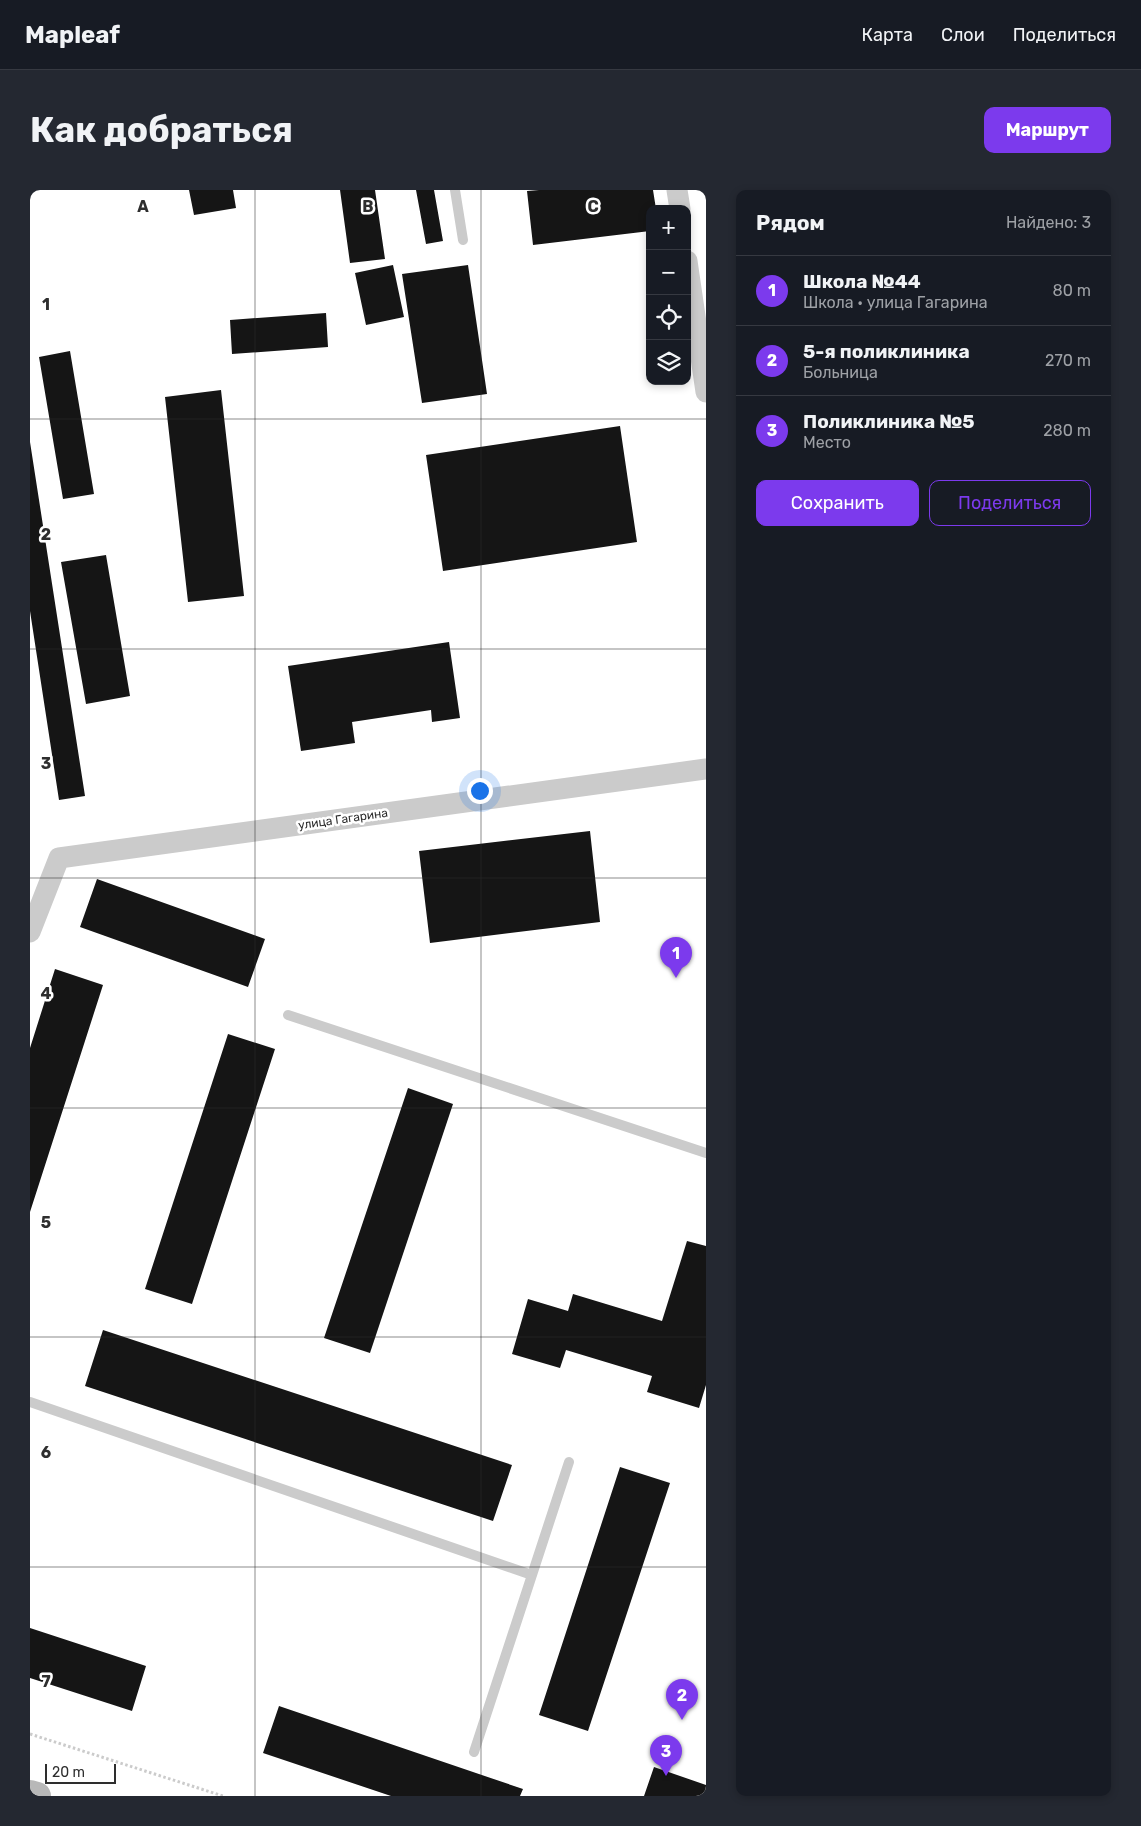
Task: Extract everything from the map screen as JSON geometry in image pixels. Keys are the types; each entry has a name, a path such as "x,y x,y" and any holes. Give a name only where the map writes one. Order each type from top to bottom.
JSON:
{"main road":[{"path":"30,1794 37,1796"}],"street":[{"path":"677,190 679,205"},
{"path":"691,289 706,392"},
{"name":"улица Гагарина","path":"30,932 59,858 706,769"}],"lane":[{"path":"454,190 463,240"},
{"path":"288,1015 706,1153"},
{"path":"30,1402 532,1575"},
{"path":"474,1752 570,1462"}],"path":[{"path":"30,1734 222,1796"}],"building":[{"path":"189,190 233,190 236,208 194,215"},
{"path":"340,190 375,190 385,259 350,263"},
{"path":"416,190 434,190 443,241 426,244"},
{"path":"653,190 655,205 646,205 646,231 533,245 527,191"},
{"path":"393,265 404,317 366,325 355,273"},
{"path":"468,265 487,394 422,403 402,274"},
{"path":"326,313 328,347 232,354 230,320"},
{"path":"70,351 94,494 63,499 39,357"},
{"path":"221,390 244,596 188,602 165,397"},
{"path":"620,426 637,542 443,571 426,455"},
{"path":"30,442 85,796 59,800 30,611"},
{"path":"106,555 130,696 86,704 61,562"},
{"path":"449,642 460,718 432,722 431,710 352,722 355,743 301,751 288,666"},
{"path":"590,831 600,922 430,943 419,851"},
{"path":"97,879 265,939 248,987 80,927"},
{"path":"55,969 103,985 30,1212 30,1048"},
{"path":"228,1034 275,1049 192,1304 145,1289"},
{"path":"408,1088 453,1104 370,1353 324,1338"},
{"path":"687,1241 706,1246 706,1385 699,1408 647,1392 652,1376 566,1350 560,1368 512,1354 528,1299 568,1311 573,1294 662,1321"},
{"path":"103,1330 512,1465 493,1521 85,1386"},
{"path":"620,1467 670,1483 588,1731 539,1715"},
{"path":"30,1628 146,1666 132,1711 30,1678"},
{"path":"279,1706 523,1789 520,1796 391,1796 263,1753"},
{"path":"654,1767 706,1785 706,1796 644,1796"}],"place":[{"name":"Школа №44","path":"676,978"},
{"name":"5-я поликлиника","path":"682,1720"},
{"name":"Поликлиника №5","path":"666,1776"}]}
